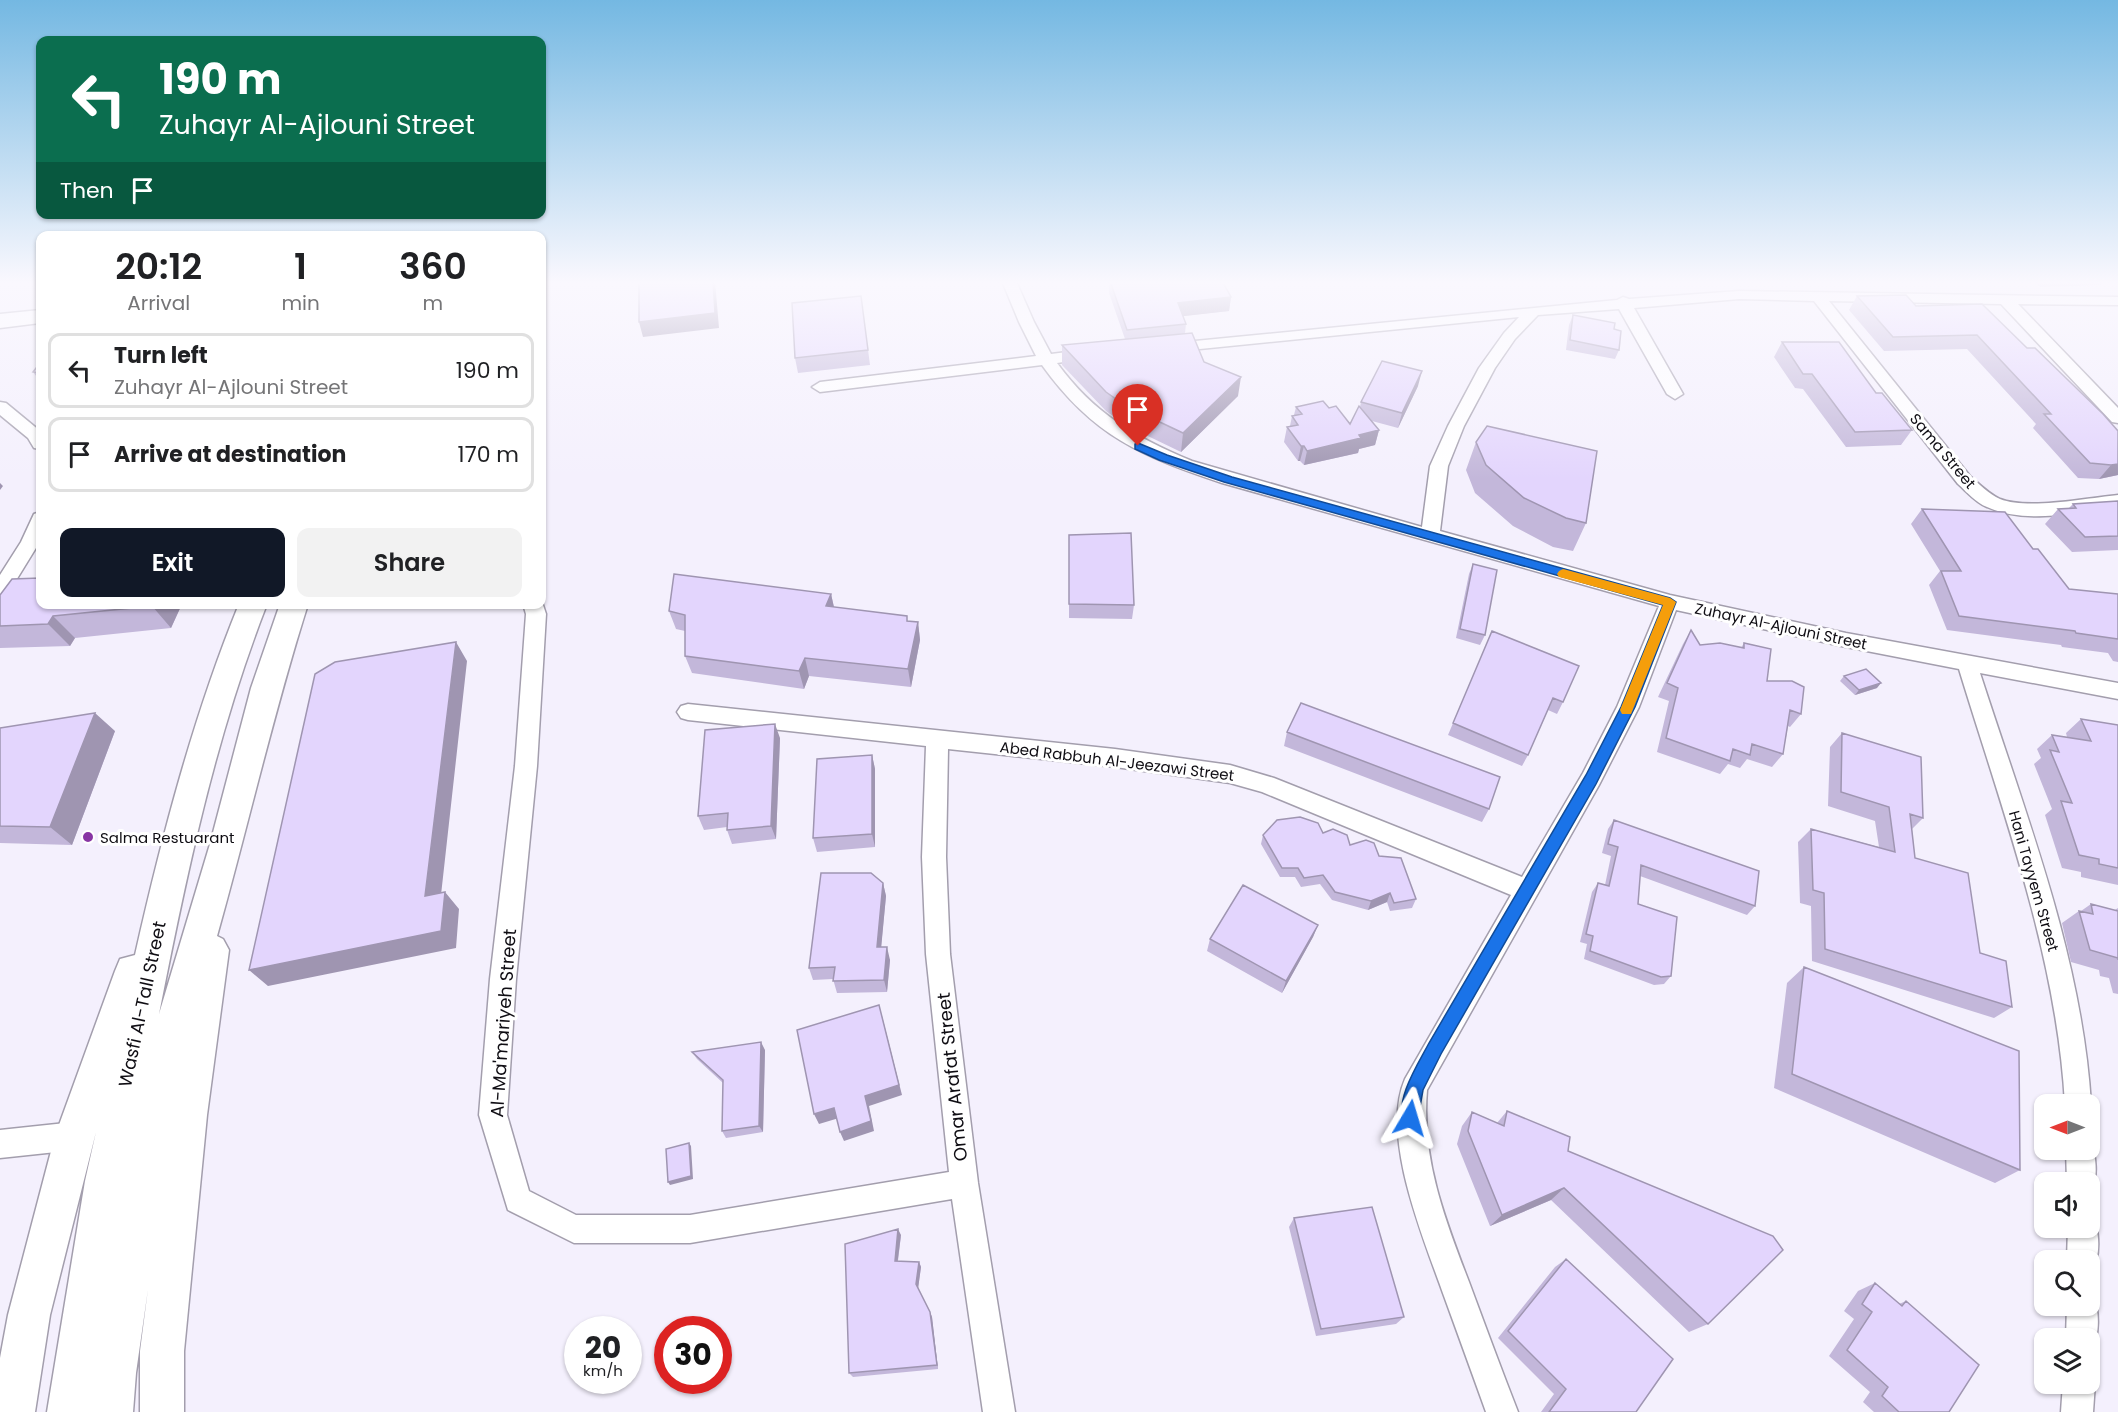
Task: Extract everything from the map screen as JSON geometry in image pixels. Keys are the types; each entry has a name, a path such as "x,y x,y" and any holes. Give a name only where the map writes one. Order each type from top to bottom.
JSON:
{"main road":[{"name":"Wasfi Al-Tall Street","path":"111,1412 123,1186 173,860 227,669 251,609"},
{"name":"Wasfi Al-Tall Street","path":"69,1412 123,1186 170,1038 226,844 266,688 292,609"},
{"path":"162,1412 162,1351 185,1138 226,844"},
{"path":"14,1412 29,1316 75,1136 173,860"}],"street":[{"name":"Zuhayr Al-Ajlouni Street","path":"1039,347 1055,375 1089,412 1138,446 1163,458 1228,479 1670,602 1846,640 2118,691"},
{"path":"1150,348 1161,347"},
{"path":"1430,534 1439,466 1456,426 1501,347"},
{"path":"1648,347 1675,394"},
{"name":"Sama Street","path":"1857,347 1957,471 1981,495 1994,504 2020,509 2118,501"},
{"path":"2051,347 2118,418"},
{"path":"820,387 1103,353"},
{"path":"3,413 36,437"},
{"path":"0,590 30,543 36,528"},
{"path":"1502,1412 1430,1217 1415,1159 1410,1118 1414,1088 1591,779 1628,707 1670,602"},
{"name":"Al-Ma'mariyeh Street","path":"534,609 526,766 503,979 493,1115 518,1200 574,1229 690,1230 964,1183"},
{"name":"Hani Tayyem Street","path":"1967,663 2049,927 2063,983 2078,1080 2078,1094"},
{"name":"Abed Rabbuh Al-Jeezawi Street","path":"688,712 1115,758 1230,774 1266,784 1526,890"},
{"name":"Omar Arafat Street","path":"937,740 934,857 938,954 964,1183 999,1412"},
{"path":"0,1144 75,1136"},
{"path":"2078,1412 2079,1394"}],"building":[{"path":"794,347 868,347 868,350 795,358"},
{"path":"1064,347 1198,347 1204,362 1241,377 1183,433 1126,406 1106,392"},
{"path":"1604,347 1619,347 1619,350"},
{"path":"1785,347 1843,347 1876,393 1882,393 1912,430 1855,432 1812,374 1803,374"},
{"path":"1988,347 2035,348 2118,431 2118,464 2090,463 2044,414 2051,414"},
{"path":"1382,361 1422,371 1402,413 1361,402"},
{"path":"1323,401 1329,408 1336,406 1350,424 1359,406 1379,430 1359,435 1361,438 1307,451 1287,427 1298,425 1292,416 1302,414 1296,407"},
{"path":"1487,426 1597,451 1586,523 1566,518 1524,498 1486,465 1476,442"},
{"path":"2118,501 2118,536 2085,537 2058,509 2076,508 2073,504"},
{"path":"1922,509 2005,512 2033,549 2038,549 2069,589 2118,594 2118,639 1959,616 1941,571 1961,571"},
{"path":"1131,533 1134,605 1069,604 1069,535"},
{"path":"1473,564 1497,570 1485,635 1460,629"},
{"path":"674,574 831,594 826,606 907,616 907,621 918,622 908,669 805,658 799,671 685,656 685,615 669,611"},
{"path":"36,578 36,609 122,609 53,616 48,624 0,626 0,595 12,579"},
{"path":"1691,630 1700,645 1720,643 1744,648 1744,643 1771,649 1767,681 1792,681 1804,687 1801,714 1790,710 1783,754 1752,744 1750,755 1733,749 1730,761 1666,738 1678,688 1667,683"},
{"path":"1492,631 1579,666 1563,702 1553,698 1528,755 1453,723"},
{"path":"456,642 425,896 445,892 441,931 249,970 315,674 335,662"},
{"path":"1866,669 1881,683 1859,690 1844,676"},
{"path":"1301,703 1500,777 1489,809 1287,732"},
{"path":"95,713 50,827 0,826 0,728"},
{"path":"2081,719 2118,725 2118,868 2099,864 2099,859 2079,855 2061,801 2072,803 2050,750 2059,752 2052,735 2091,741"},
{"path":"775,724 771,826 727,830 728,813 698,816 705,730"},
{"path":"1842,733 1921,757 1923,818 1910,814 1915,858 1968,873 1980,953 2006,961 2012,1007 1825,949 1824,893 1813,890 1811,829 1895,852 1889,807 1841,792"},
{"path":"872,755 872,834 813,838 817,759"},
{"path":"1300,817 1318,823 1323,833 1333,829 1347,835 1350,845 1366,840 1374,843 1379,856 1401,858 1416,899 1394,903 1390,893 1371,901 1335,892 1323,875 1304,878 1298,868 1282,868 1263,835 1277,820"},
{"path":"1614,820 1759,871 1755,906 1641,865 1638,904 1677,917 1671,976 1661,977 1590,951 1593,936 1586,934 1598,883 1609,886 1618,847 1608,844"},
{"path":"821,873 871,873 883,883 877,947 887,947 884,980 833,981 835,967 809,968"},
{"path":"1243,885 1318,925 1286,981 1210,939"},
{"path":"2091,904 2118,911 2118,958 2090,950 2079,911 2093,914"},
{"path":"1804,967 2019,1051 2020,1170 1792,1074"},
{"path":"879,1005 899,1085 865,1096 871,1121 840,1132 834,1108 814,1114 797,1030"},
{"path":"761,1042 759,1126 722,1131 723,1080 692,1052"},
{"path":"1507,1111 1570,1137 1568,1151 1773,1236 1783,1250 1708,1324 1564,1188 1502,1215 1468,1131 1472,1112 1504,1126"},
{"path":"689,1143 691,1176 668,1182 666,1149"},
{"path":"1372,1207 1404,1317 1321,1329 1294,1218"},
{"path":"898,1229 895,1261 919,1262 916,1284 930,1312 937,1365 849,1373 845,1244"},
{"path":"1566,1259 1673,1359 1636,1412 1549,1412 1566,1389 1508,1331"},
{"path":"1875,1283 1902,1306 1906,1301 1979,1365 1949,1412 1899,1412 1882,1396 1888,1387 1847,1350 1872,1312 1862,1304"}],"slow traffic":[{"path":"1563,574 1670,602 1626,710"}],"place":[{"name":"Salma Restuarant","path":"88,837"}],"route":[{"path":"1138,446 1197,470 1670,602 1628,707 1591,779 1414,1088 1410,1118"}]}
